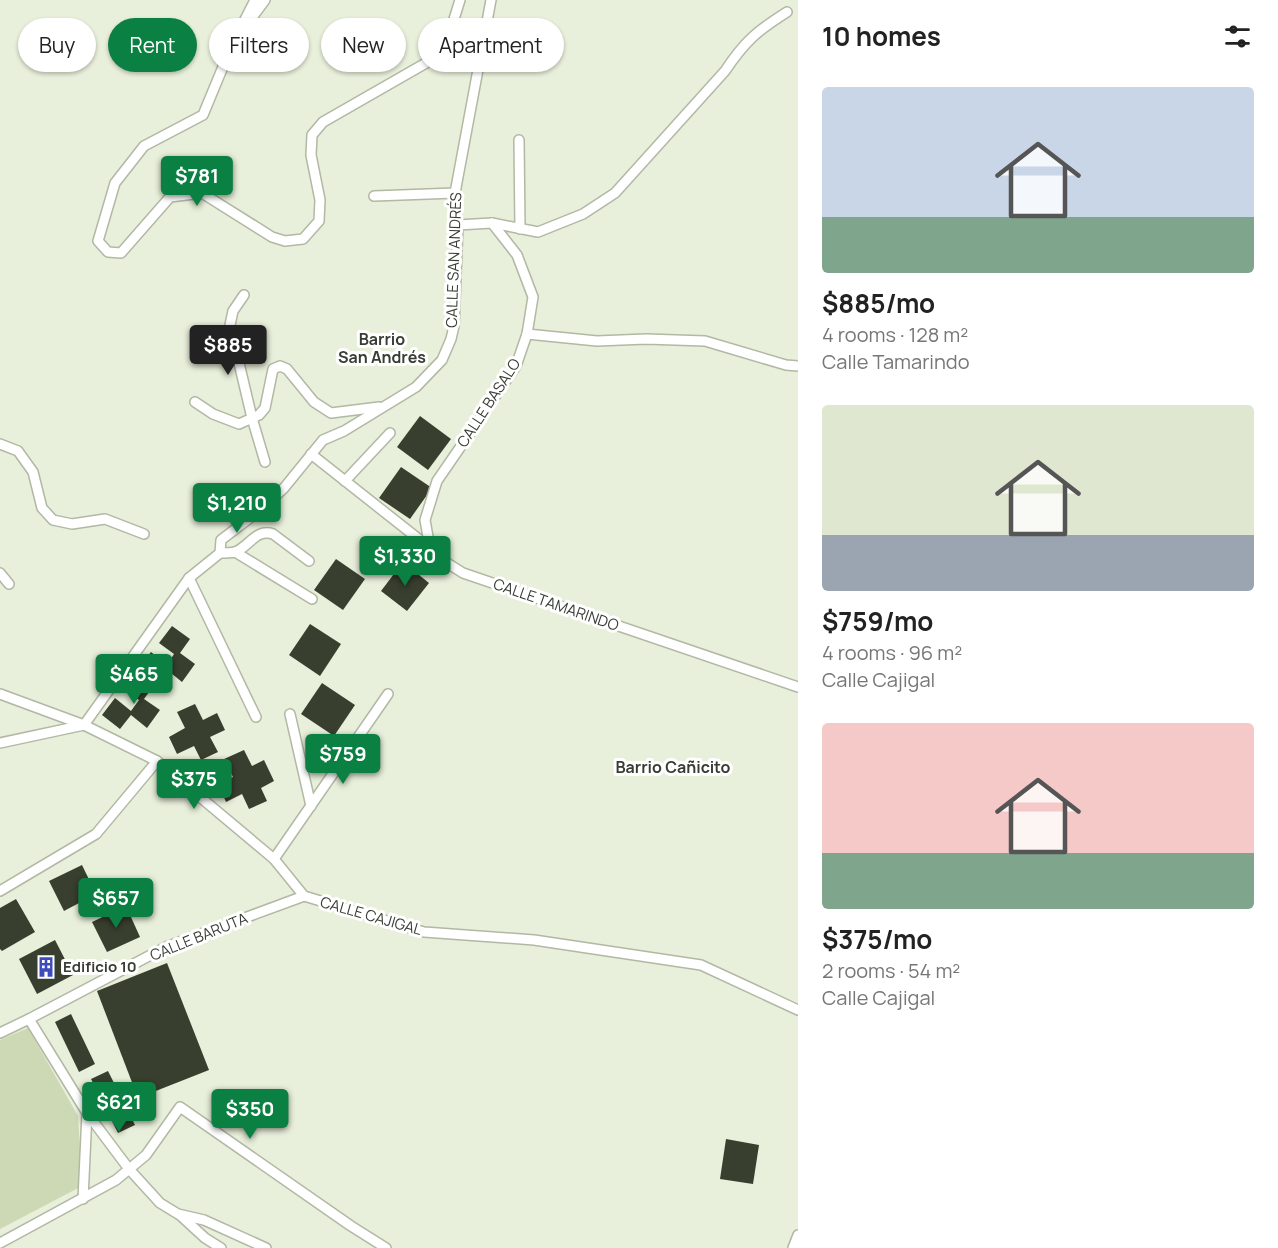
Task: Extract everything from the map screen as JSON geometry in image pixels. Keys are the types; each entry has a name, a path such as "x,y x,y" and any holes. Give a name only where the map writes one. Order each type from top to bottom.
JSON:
{"street":[{"path":"246,18 255,0"},
{"path":"252,18 265,0"},
{"path":"221,72 203,115 144,146 115,183 98,241 108,252 121,253 170,197 202,193 272,237 285,241 303,239 319,221 320,200 311,155 312,135 323,122 426,63 440,50 450,32 460,0"},
{"name":"CALLE SAN ANDRÉS","path":"84,725 189,578 220,553 221,540 259,512 284,488 323,440 344,431 416,387 436,367 447,351 454,326 458,225 455,193 491,0"},
{"path":"458,225 492,223 538,232 584,214 615,194 725,71 746,42 762,28 787,12"},
{"path":"519,140 520,229"},
{"path":"374,196 455,193"},
{"name":"CALLE BASALO","path":"430,548 425,520 437,481 516,366 527,334 533,297 517,255 492,223"},
{"path":"244,295 233,311 230,325 265,462"},
{"path":"527,334 597,340 705,341 786,365 798,366"},
{"path":"195,402 213,414 239,424 259,415 265,408 273,369 280,366 287,369 314,402 331,413 382,407"},
{"path":"345,481 390,433"},
{"path":"0,444 18,451 33,472 42,508 53,520 72,524 105,519 144,534"},
{"name":"CALLE TAMARINDO","path":"311,454 430,548 436,556 463,573 798,687"},
{"path":"220,553 236,552 261,533 267,532 309,561"},
{"path":"236,552 312,599"},
{"path":"0,573 9,584"},
{"path":"189,578 256,717"},
{"name":"CALLE CAJIGAL","path":"0,694 84,725 157,761 274,859 304,896 424,932 534,940 700,965 798,1010"},
{"path":"274,859 388,694"},
{"path":"290,714 311,806"},
{"path":"0,743 84,725"},
{"path":"0,891 96,834 157,761"},
{"name":"CALLE BARUTA","path":"0,1033 166,947 304,896"},
{"path":"29,1019 87,1113 129,1169 160,1203 178,1214 205,1238 221,1248"},
{"path":"0,1243 116,1180 146,1155 180,1107 386,1248"},
{"path":"83,1199 87,1113"},
{"path":"178,1214 204,1220 266,1248"},
{"path":"793,1248 798,1235"}],"green space":[{"path":"28,1028 78,1116 82,1186 0,1229 0,1040"}],"building":[{"path":"420,416 451,439 428,470 397,447"},
{"path":"401,467 432,488 410,519 379,498"},
{"path":"336,559 365,579 343,610 314,590"},
{"path":"403,562 429,583 407,611 381,591"},
{"path":"310,624 341,644 320,676 289,655"},
{"path":"172,626 190,639 180,653 195,664 182,682 166,669 156,683 138,669 151,652 167,665 174,654 159,643"},
{"path":"137,672 154,685 144,699 160,710 147,728 131,715 120,729 102,715 115,698 131,711 139,700 124,689"},
{"path":"322,683 355,705 334,736 301,714"},
{"path":"195,704 203,720 217,713 225,730 210,737 218,752 201,760 194,746 177,754 169,737 185,728 177,712"},
{"path":"244,750 252,766 264,760 274,781 261,788 267,801 249,809 242,794 226,802 218,784 233,777 224,759"},
{"path":"82,865 96,894 64,911 49,881"},
{"path":"16,899 35,932 2,951 0,949 0,908"},
{"path":"126,906 140,937 107,952 92,922"},
{"name":"Edificio 10","path":"55,940 73,975 37,994 19,959"},
{"path":"167,963 209,1070 138,1098 97,991"},
{"path":"71,1014 95,1064 79,1072 55,1022"},
{"path":"108,1071 135,1125 118,1133 91,1079"},
{"path":"726,1139 759,1145 753,1184 720,1179"}],"place":[{"name":"Edificio 10","path":"46,967"}],"district":[{"name":"Barrio San Andrés","path":"382,348"},
{"name":"Barrio Cañicito","path":"673,767"}]}
